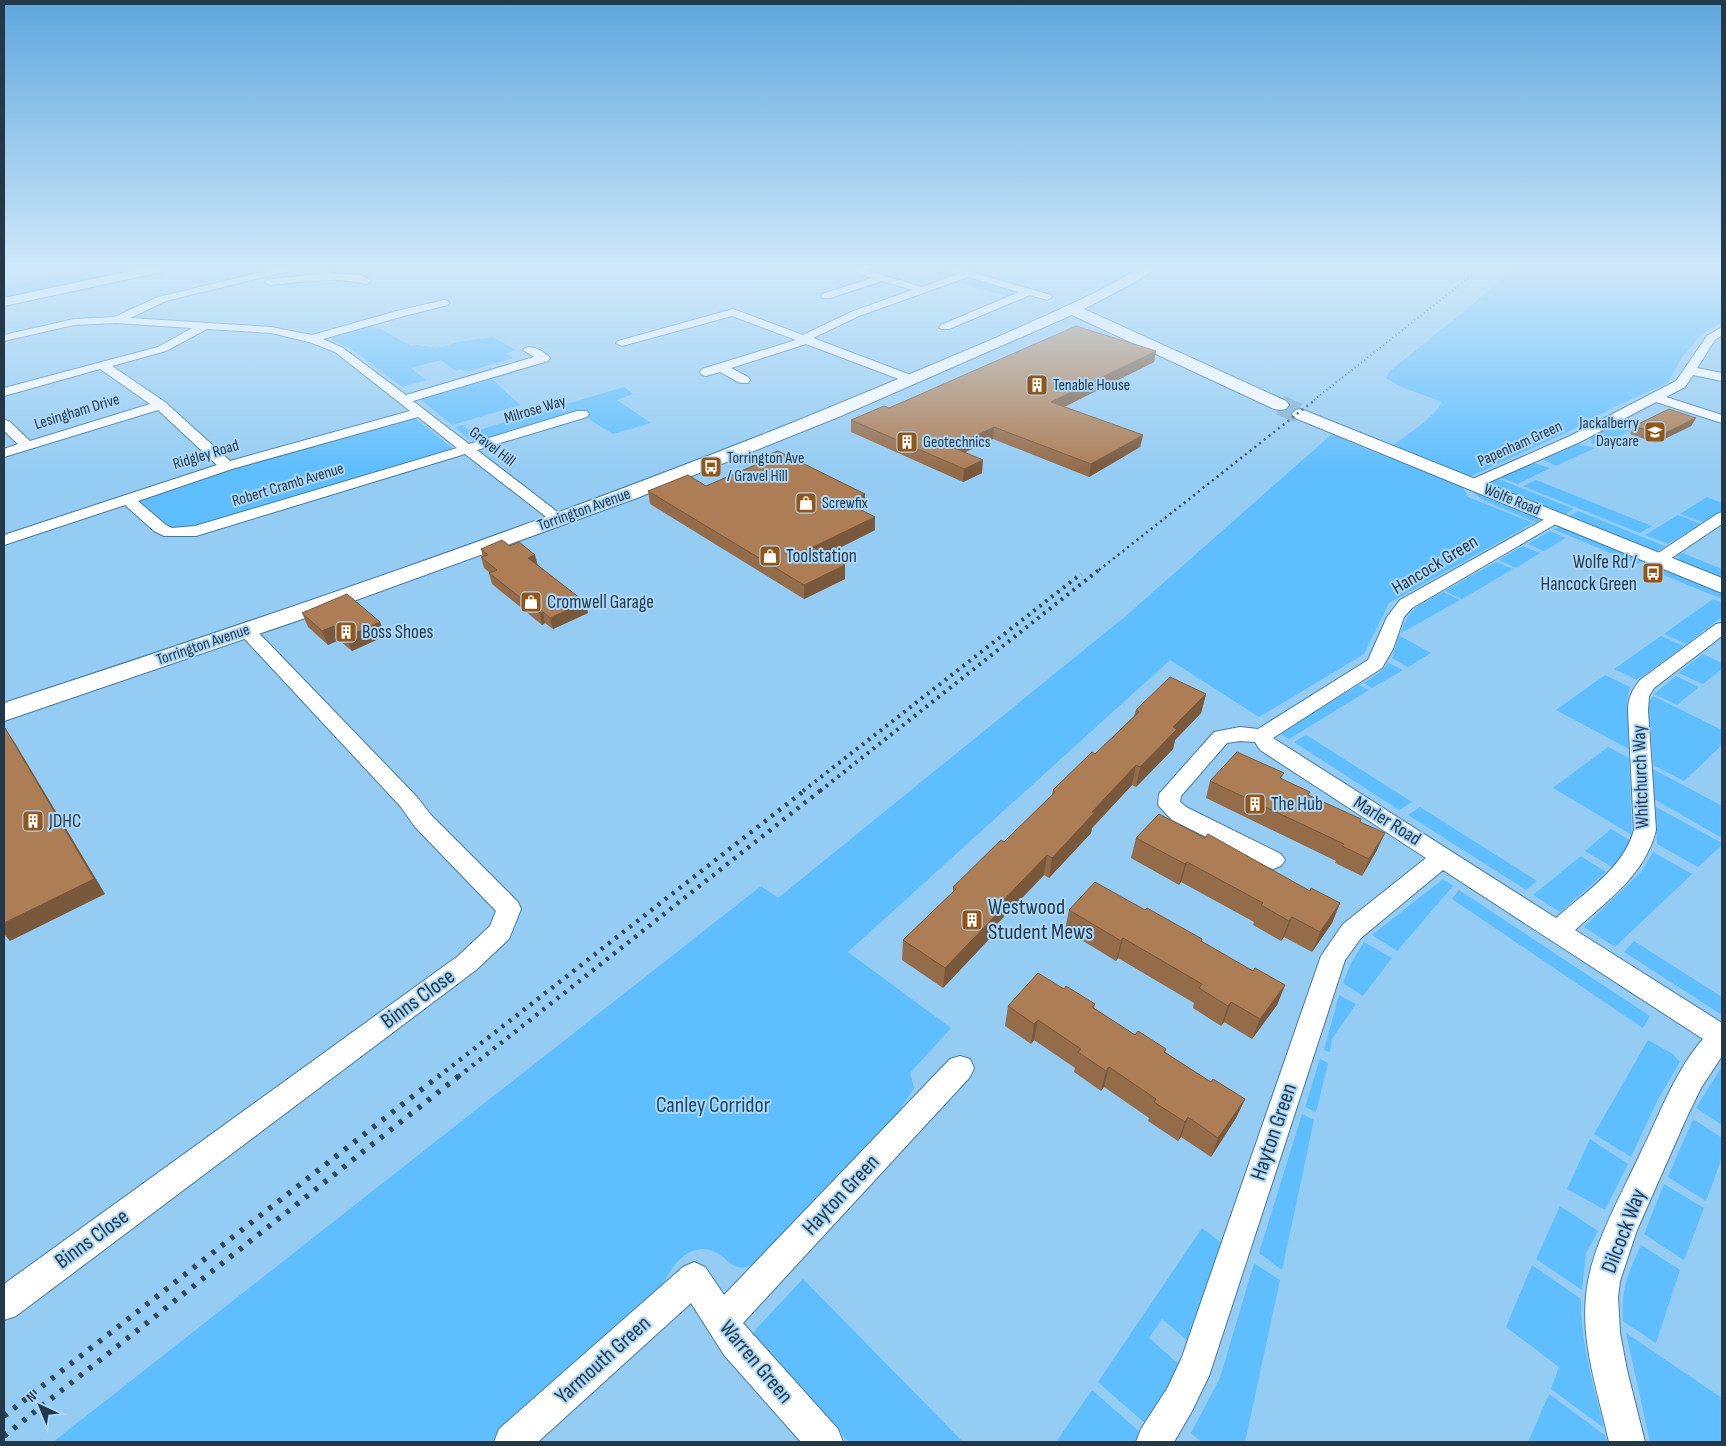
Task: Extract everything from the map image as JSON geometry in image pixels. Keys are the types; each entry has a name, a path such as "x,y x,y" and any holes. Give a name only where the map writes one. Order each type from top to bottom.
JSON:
{"street":[{"path":"4,392 169,346 188,335"},
{"name":"Gravel Hill","path":"296,335 312,339 339,350 559,520"},
{"path":"312,339 324,335"},
{"path":"623,338 636,339 649,335"},
{"path":"793,335 912,380"},
{"path":"706,372 814,335"},
{"name":"Torrington Avenue","path":"4,712 247,631 559,520 694,469 912,380 1015,335"},
{"path":"1129,335 1280,405"},
{"name":"Papenham Green","path":"1473,484 1575,439 1681,384 1689,370 1716,340"},
{"path":"404,400 544,358 529,350"},
{"path":"102,365 160,406 227,466"},
{"path":"722,368 744,380"},
{"path":"1689,370 1722,377"},
{"path":"1656,398 1722,419"},
{"name":"Lesingham Drive","path":"4,453 160,406"},
{"name":"Ridgley Road","path":"4,540 227,466 420,412"},
{"name":"Milrose Way","path":"468,449 582,414"},
{"name":"Wolfe Road","path":"1301,414 1722,586"},
{"path":"4,424 28,446"},
{"name":"Robert Cramb Avenue","path":"127,499 160,528 170,533 182,533 206,528 468,449"},
{"path":"1658,560 1722,517"},
{"name":"Hancock Green","path":"1262,736 1375,664 1385,649 1396,616 1406,604 1556,518"},
{"name":"Whitchurch Way","path":"1558,930 1624,872 1642,845 1645,830 1638,711 1638,698 1642,690 1647,684 1722,628"},
{"name":"Binns Close","path":"4,1304 467,962 500,932 509,909 469,866 422,821 409,802 247,631"},
{"path":"1262,736 1240,734 1222,737 1170,794 1170,804 1180,814 1272,860"},
{"name":"Marler Road","path":"1262,736 1267,745 1722,1037"},
{"name":"Hayton Green","path":"1154,1442 1180,1400 1197,1364 1334,956 1352,931 1443,857"},
{"name":"Dilcock Way","path":"1627,1442 1604,1328 1602,1296 1606,1275 1610,1258 1685,1092 1714,1046 1722,1037"},
{"name":"Hayton Green","path":"722,1322 960,1068"},
{"name":"Warren Green","path":"694,1278 736,1343 825,1442"},
{"name":"Yarmouth Green","path":"512,1442 694,1278"}],"green space":[{"path":"335,335 392,335 411,346 437,348 458,342 493,337 516,350 506,354 513,358 466,372 460,369 456,371 441,360 411,368 426,380 402,387 350,348 328,338"},
{"name":"Canley Corridor","path":"1434,335 1701,335 1682,357 1668,383 1612,408 1570,431 1456,483 1462,486 1468,497 1533,523 1389,603 1364,654 1259,717 1170,660 848,952 951,1028 910,1073 914,1088 891,1124 764,1260 742,1268 731,1264 719,1254 709,1250 701,1249 685,1255 672,1269 663,1285 493,1442 53,1442 761,886 778,898 1127,615 1332,434 1378,454 1423,423 1442,402 1399,386 1386,378 1390,371"},
{"path":"509,370 512,374 492,379 520,405 452,425 420,399"},
{"path":"624,387 633,394 617,400 651,423 613,434 577,412 476,442 469,439 455,427 462,425 472,432"},
{"path":"411,418 416,419 456,451 267,504 200,527 167,528 137,503 139,498 214,472"},
{"path":"1612,424 1626,426 1625,429 1631,431 1598,446 1591,443 1587,436"},
{"path":"1573,443 1595,448 1556,466 1540,458"},
{"path":"1531,462 1550,468 1518,484 1499,477"},
{"path":"1496,478 1574,509 1562,516 1490,485 1490,481"},
{"path":"1536,480 1652,526 1640,533 1523,486"},
{"path":"1474,489 1536,516 1539,521 1537,523 1481,499 1472,491"},
{"path":"1707,497 1722,503 1722,510 1703,522 1680,514"},
{"path":"1578,511 1665,546 1659,550 1651,551 1567,518"},
{"path":"1678,515 1701,524 1668,544 1645,535"},
{"path":"1566,527 1645,560 1637,564 1553,529"},
{"path":"1550,531 1566,538 1544,551 1528,544"},
{"path":"1523,546 1540,553 1516,568 1499,560"},
{"path":"1680,552 1722,569 1722,581 1690,569 1677,556"},
{"path":"1496,562 1513,569 1462,599 1445,591"},
{"path":"1651,562 1722,592 1722,599 1644,567"},
{"path":"1443,592 1460,600 1401,633 1408,617 1416,608"},
{"path":"1713,599 1722,603 1722,617 1686,644 1664,634"},
{"path":"1399,636 1431,653 1408,667 1392,658"},
{"path":"1661,636 1684,646 1637,680 1614,669"},
{"path":"1703,654 1722,663 1722,669 1703,684 1678,673"},
{"path":"1389,663 1403,670 1372,688 1364,683 1379,673"},
{"path":"1605,675 1630,687 1627,699 1629,749 1556,710"},
{"path":"1676,676 1699,687 1677,705 1654,694"},
{"path":"1359,685 1369,690 1289,739 1279,733"},
{"path":"1653,696 1722,730 1722,745 1684,781 1653,765 1649,708"},
{"path":"1306,735 1412,802 1399,810 1294,742"},
{"path":"1608,747 1629,758 1632,835 1553,788"},
{"path":"1653,769 1722,806 1722,838 1654,799"},
{"path":"1654,806 1722,843 1722,845 1698,867 1657,844"},
{"path":"1420,807 1537,881 1526,890 1408,815"},
{"path":"1611,829 1629,840 1625,852 1612,867 1585,851"},
{"path":"1653,852 1692,874 1615,947 1584,927 1641,872"},
{"path":"1581,856 1606,872 1560,912 1533,895"},
{"path":"1443,879 1453,886 1397,951 1372,935"},
{"path":"1459,890 1650,1016 1643,1028 1452,899"},
{"path":"1634,941 1722,997 1722,1015 1624,952"},
{"path":"1364,942 1392,958 1363,996 1343,983 1350,965"},
{"path":"1339,995 1356,1004 1332,1039 1330,1052 1324,1050"},
{"path":"1648,1040 1673,1054 1680,1062 1658,1099 1631,1157 1594,1134"},
{"path":"1320,1059 1328,1063 1316,1112 1305,1107"},
{"path":"1722,1066 1722,1125 1696,1108"},
{"path":"1302,1114 1314,1120 1282,1270 1259,1253"},
{"path":"1693,1119 1722,1138 1722,1158 1706,1201 1668,1177"},
{"path":"1590,1139 1628,1164 1605,1210 1567,1189"},
{"path":"1664,1184 1704,1208 1684,1260 1644,1234"},
{"path":"1560,1206 1598,1231 1586,1253 1582,1290 1536,1259"},
{"path":"1202,1228 1224,1245 1189,1342 1162,1319 1149,1338 1180,1365 1147,1425 1098,1382"},
{"path":"1641,1245 1680,1270 1656,1343 1623,1321 1624,1290 1632,1264"},
{"path":"1254,1263 1280,1280 1245,1442 1201,1442 1191,1433 1220,1378"},
{"path":"1532,1265 1581,1299 1585,1348 1604,1428 1551,1389 1559,1367 1506,1327"},
{"path":"803,1279 963,1442 849,1442 755,1339 756,1329"},
{"path":"1626,1333 1722,1398 1722,1442 1650,1442"},
{"path":"1092,1390 1141,1433 1136,1442 1056,1442"},
{"path":"1549,1394 1605,1435 1606,1442 1528,1442"}],"building":[{"name":"Tenable House","path":"1054,335 1106,335 1156,351 1051,402 1143,435 1091,464 994,427 952,447 983,460 964,469 851,420 884,406 889,408"},
{"path":"1669,409 1696,418 1661,435 1634,426"},
{"path":"778,451 865,494 846,502 875,517 813,547 845,565 804,585 648,491 688,475 706,486 762,462 757,459"},
{"path":"502,540 510,546 519,542 535,555 528,558 585,602 550,618 543,612 540,613 489,573 497,570 481,557 488,555 481,549"},
{"path":"347,594 380,622 346,637 334,626 322,631 302,613"},
{"path":"1170,677 1206,694 1173,727 1177,729 1140,767 1136,765 1052,858 1047,855 993,911 997,914 945,968 903,940 956,889 953,887 1001,840 1004,842 1055,792 1053,790 1092,752 1095,754 1139,712 1136,710"},
{"name":"JDHC","path":"4,728 94,879 4,923"},
{"path":"1237,752 1284,773 1280,778 1310,792 1308,795 1361,819 1360,822 1385,833 1369,859 1342,846 1344,844 1210,781"},
{"path":"1159,814 1205,838 1208,834 1310,891 1311,888 1340,903 1320,932 1292,917 1289,921 1261,905 1263,903 1187,862 1185,864 1136,838"},
{"path":"1095,882 1145,910 1147,908 1253,971 1255,968 1285,985 1260,1019 1231,1002 1228,1006 1199,988 1202,984 1123,938 1121,941 1069,910"},
{"path":"1038,973 1064,989 1066,986 1095,1004 1092,1007 1135,1035 1138,1031 1166,1049 1164,1052 1211,1082 1213,1079 1245,1099 1218,1138 1188,1117 1185,1122 1154,1102 1156,1099 1109,1067 1106,1071 1078,1052 1081,1049 1038,1020 1034,1024 1008,1006"}],"tunnel":[{"path":"1280,405 1301,414"}],"railway":[{"path":"1314,400 1396,335"},
{"path":"1099,570 1316,399"},
{"path":"820,791 1100,569"},
{"path":"803,791 1081,574"},
{"path":"438,1077 805,790"},
{"path":"458,1077 821,790"},
{"path":"4,1416 440,1075"},
{"path":"4,1436 460,1075"}],"place":[{"name":"Tenable House","path":"1037,385"},
{"name":"Jackalberry Daycare","path":"1655,432"},
{"name":"Geotechnics","path":"907,442"},
{"name":"Torrington Ave / Gravel Hill","path":"711,467"},
{"name":"Screwfix","path":"806,503"},
{"name":"Toolstation","path":"770,556"},
{"name":"Wolfe Rd / Hancock Green","path":"1653,573"},
{"name":"Cromwell Garage","path":"531,602"},
{"name":"Boss Shoes","path":"346,632"},
{"name":"The Hub","path":"1255,804"},
{"name":"JDHC","path":"33,821"},
{"name":"Westwood Student Mews","path":"972,920"}]}
